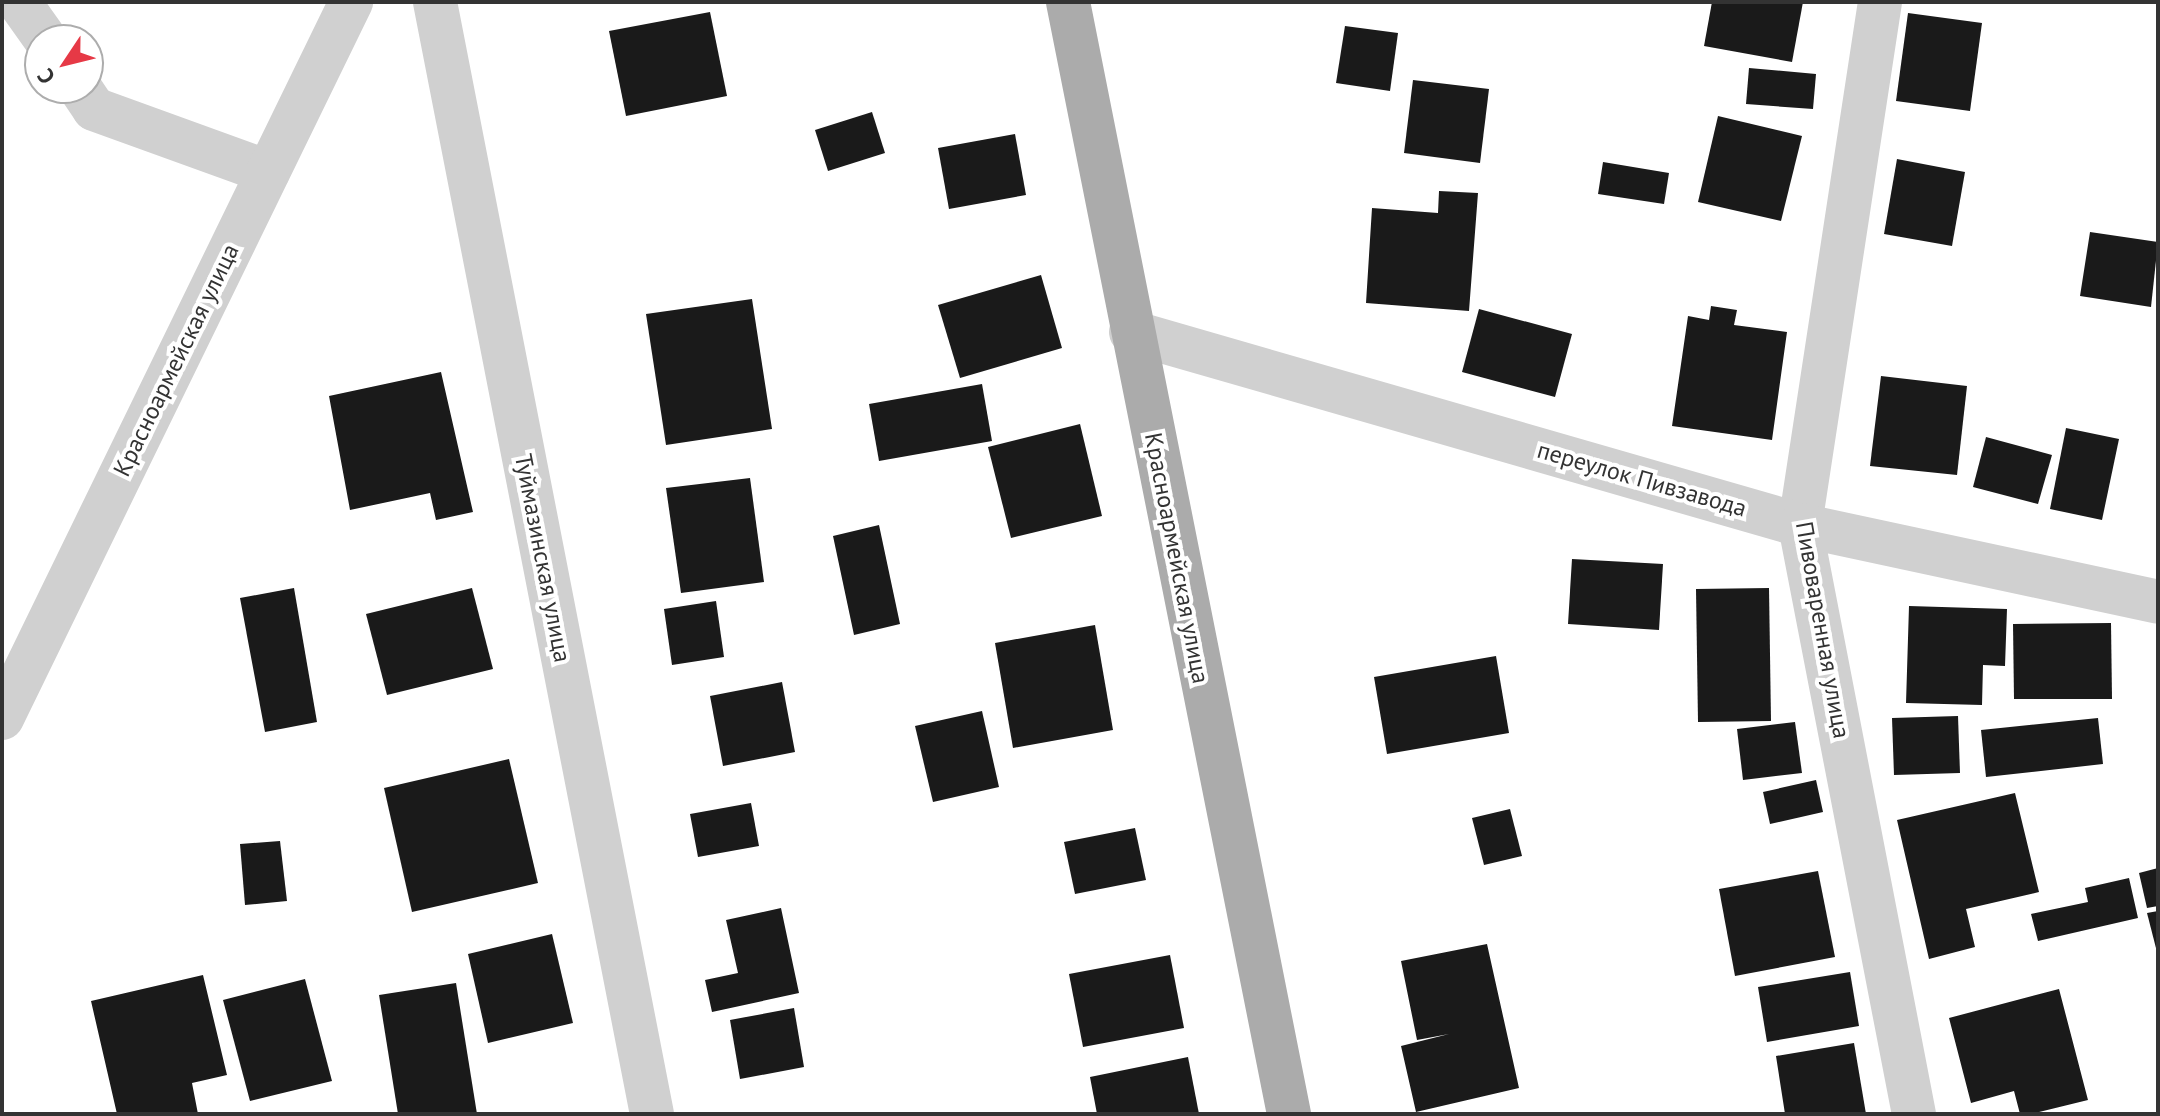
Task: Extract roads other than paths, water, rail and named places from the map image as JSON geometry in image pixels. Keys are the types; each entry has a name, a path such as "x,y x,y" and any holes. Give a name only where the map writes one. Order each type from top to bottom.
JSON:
{"main road":[{"name":"Красноармейская улица","path":"1068,2 1131,332 1289,1114"}],"street":[{"path":"19,2 35,24"},
{"name":"Красноармейская улица","path":"2,718 351,2"},
{"name":"Туймазинская улица","path":"435,2 652,1114"},
{"name":"Пивоваренная улица","path":"1880,2 1800,525 1914,1114"},
{"path":"91,104 94,109 268,172"},
{"name":"переулок Пивзавода","path":"1131,332 1800,525 2158,602"}]}
